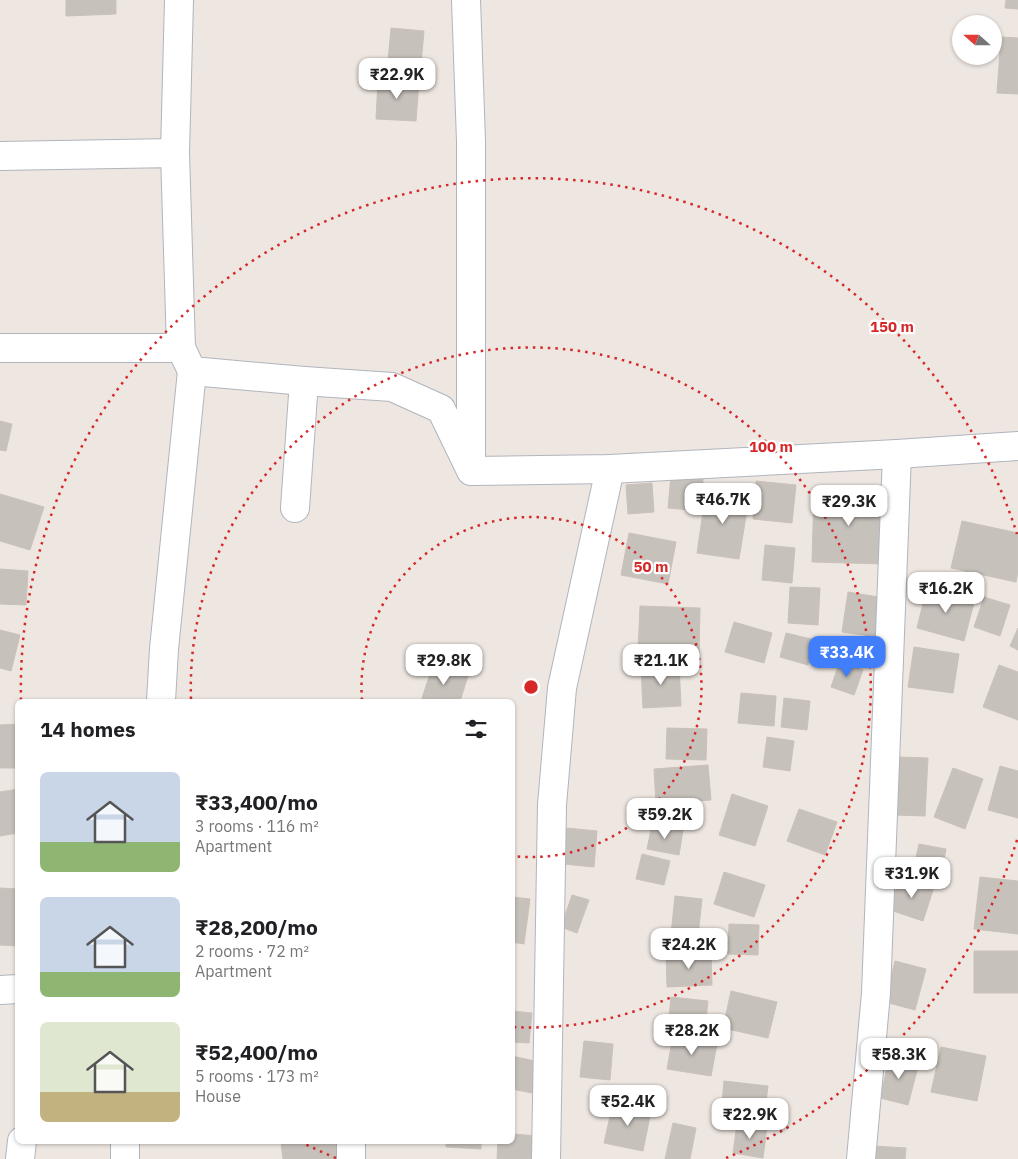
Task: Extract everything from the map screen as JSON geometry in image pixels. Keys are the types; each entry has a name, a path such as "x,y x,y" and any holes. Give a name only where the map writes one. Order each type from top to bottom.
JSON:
{"street":[{"path":"162,699 164,649 187,360 175,153 179,0"},
{"path":"466,0 471,141 471,471"},
{"path":"0,156 175,153"},
{"path":"0,348 187,360 304,381 392,387 441,409 471,471"},
{"path":"295,508 304,381"},
{"path":"471,471 610,469 1018,446"},
{"path":"861,1159 876,983 897,454"},
{"path":"546,1159 552,804 562,688 610,469"},
{"path":"0,990 15,989"},
{"path":"20,1159 22,1144"},
{"path":"125,1144 125,1159"},
{"path":"350,1144 351,1159"}],"building":[{"path":"66,0 116,0 116,14 66,16"},
{"path":"1006,0 1018,0 1018,9 1005,8"},
{"path":"391,28 424,31 421,64 388,61"},
{"path":"1002,37 1018,38 1018,94 997,93 999,65 1002,65"},
{"path":"378,80 419,82 416,121 376,119"},
{"path":"0,421 12,424 6,451 0,450"},
{"path":"671,476 703,479 701,511 668,508"},
{"path":"756,481 796,485 792,523 753,519"},
{"path":"652,483 654,512 628,514 626,485"},
{"path":"706,491 749,498 739,559 697,553"},
{"path":"814,491 886,492 884,564 812,562"},
{"path":"0,494 44,507 30,550 0,541"},
{"path":"962,521 1018,533 1018,572 1016,582 951,568"},
{"path":"629,533 676,542 668,584 621,575"},
{"path":"765,545 795,548 792,583 762,580"},
{"path":"0,569 28,571 26,605 0,604"},
{"path":"790,587 820,588 818,625 788,623"},
{"path":"927,587 975,599 964,641 917,628"},
{"path":"848,592 884,598 878,637 842,632"},
{"path":"984,597 1010,605 1000,636 974,627"},
{"path":"640,606 700,608 699,653 638,652"},
{"path":"734,622 772,633 764,663 725,652"},
{"path":"1018,628 1018,650 1010,646"},
{"path":"0,630 20,635 11,671 0,668"},
{"path":"786,633 815,640 808,665 780,657"},
{"path":"914,647 959,654 953,693 908,687"},
{"path":"840,661 863,670 854,695 831,687"},
{"path":"679,664 681,706 643,708 641,667"},
{"path":"433,665 468,676 461,699 422,699"},
{"path":"999,665 1018,672 1018,720 983,707"},
{"path":"741,693 776,696 774,726 738,723"},
{"path":"784,698 810,701 807,730 781,727"},
{"path":"15,724 15,768 0,768 0,725"},
{"path":"667,728 707,729 706,760 666,759"},
{"path":"767,737 794,741 790,771 763,767"},
{"path":"897,757 928,758 925,816 895,815"},
{"path":"708,765 711,800 656,804 654,769"},
{"path":"1000,766 1018,771 1018,818 988,810"},
{"path":"953,768 983,779 965,829 934,817"},
{"path":"15,790 15,834 0,836 0,792"},
{"path":"732,794 768,806 755,846 719,835"},
{"path":"799,809 837,822 825,855 787,841"},
{"path":"652,825 683,830 679,855 647,849"},
{"path":"567,828 597,831 594,867 563,864"},
{"path":"919,844 946,849 941,877 913,871"},
{"path":"642,854 670,861 664,885 636,879"},
{"path":"724,872 765,885 754,917 714,904"},
{"path":"900,877 934,887 923,921 890,910"},
{"path":"980,877 1018,881 1018,934 974,929"},
{"path":"0,888 15,889 15,946 0,945"},
{"path":"572,895 589,900 577,933 561,927"},
{"path":"675,896 702,899 698,936 671,934"},
{"path":"515,897 530,899 524,944 515,942"},
{"path":"729,924 759,925 758,955 728,954"},
{"path":"974,951 1018,951 1018,993 974,993"},
{"path":"711,952 712,985 667,987 666,954"},
{"path":"895,961 926,969 915,1010 885,1002"},
{"path":"731,991 777,1002 768,1038 723,1028"},
{"path":"671,997 708,1001 705,1030 668,1026"},
{"path":"515,1011 532,1013 529,1043 515,1042"},
{"path":"673,1036 717,1044 711,1076 667,1069"},
{"path":"584,1041 613,1044 610,1080 580,1077"},
{"path":"941,1047 986,1056 977,1101 931,1092"},
{"path":"890,1056 919,1063 908,1105 880,1098"},
{"path":"515,1057 539,1062 532,1093 515,1090"},
{"path":"724,1081 768,1086 764,1119 721,1113"},
{"path":"613,1103 651,1111 643,1151 604,1143"},
{"path":"673,1123 696,1128 690,1159 665,1159"},
{"path":"737,1123 767,1127 763,1158 733,1153"},
{"path":"515,1134 539,1136 538,1159 497,1159 498,1144 515,1144"},
{"path":"281,1144 338,1144 340,1159 283,1159"},
{"path":"446,1144 481,1144 481,1149 446,1147"},
{"path":"874,1146 906,1148 905,1159 874,1159"}]}
